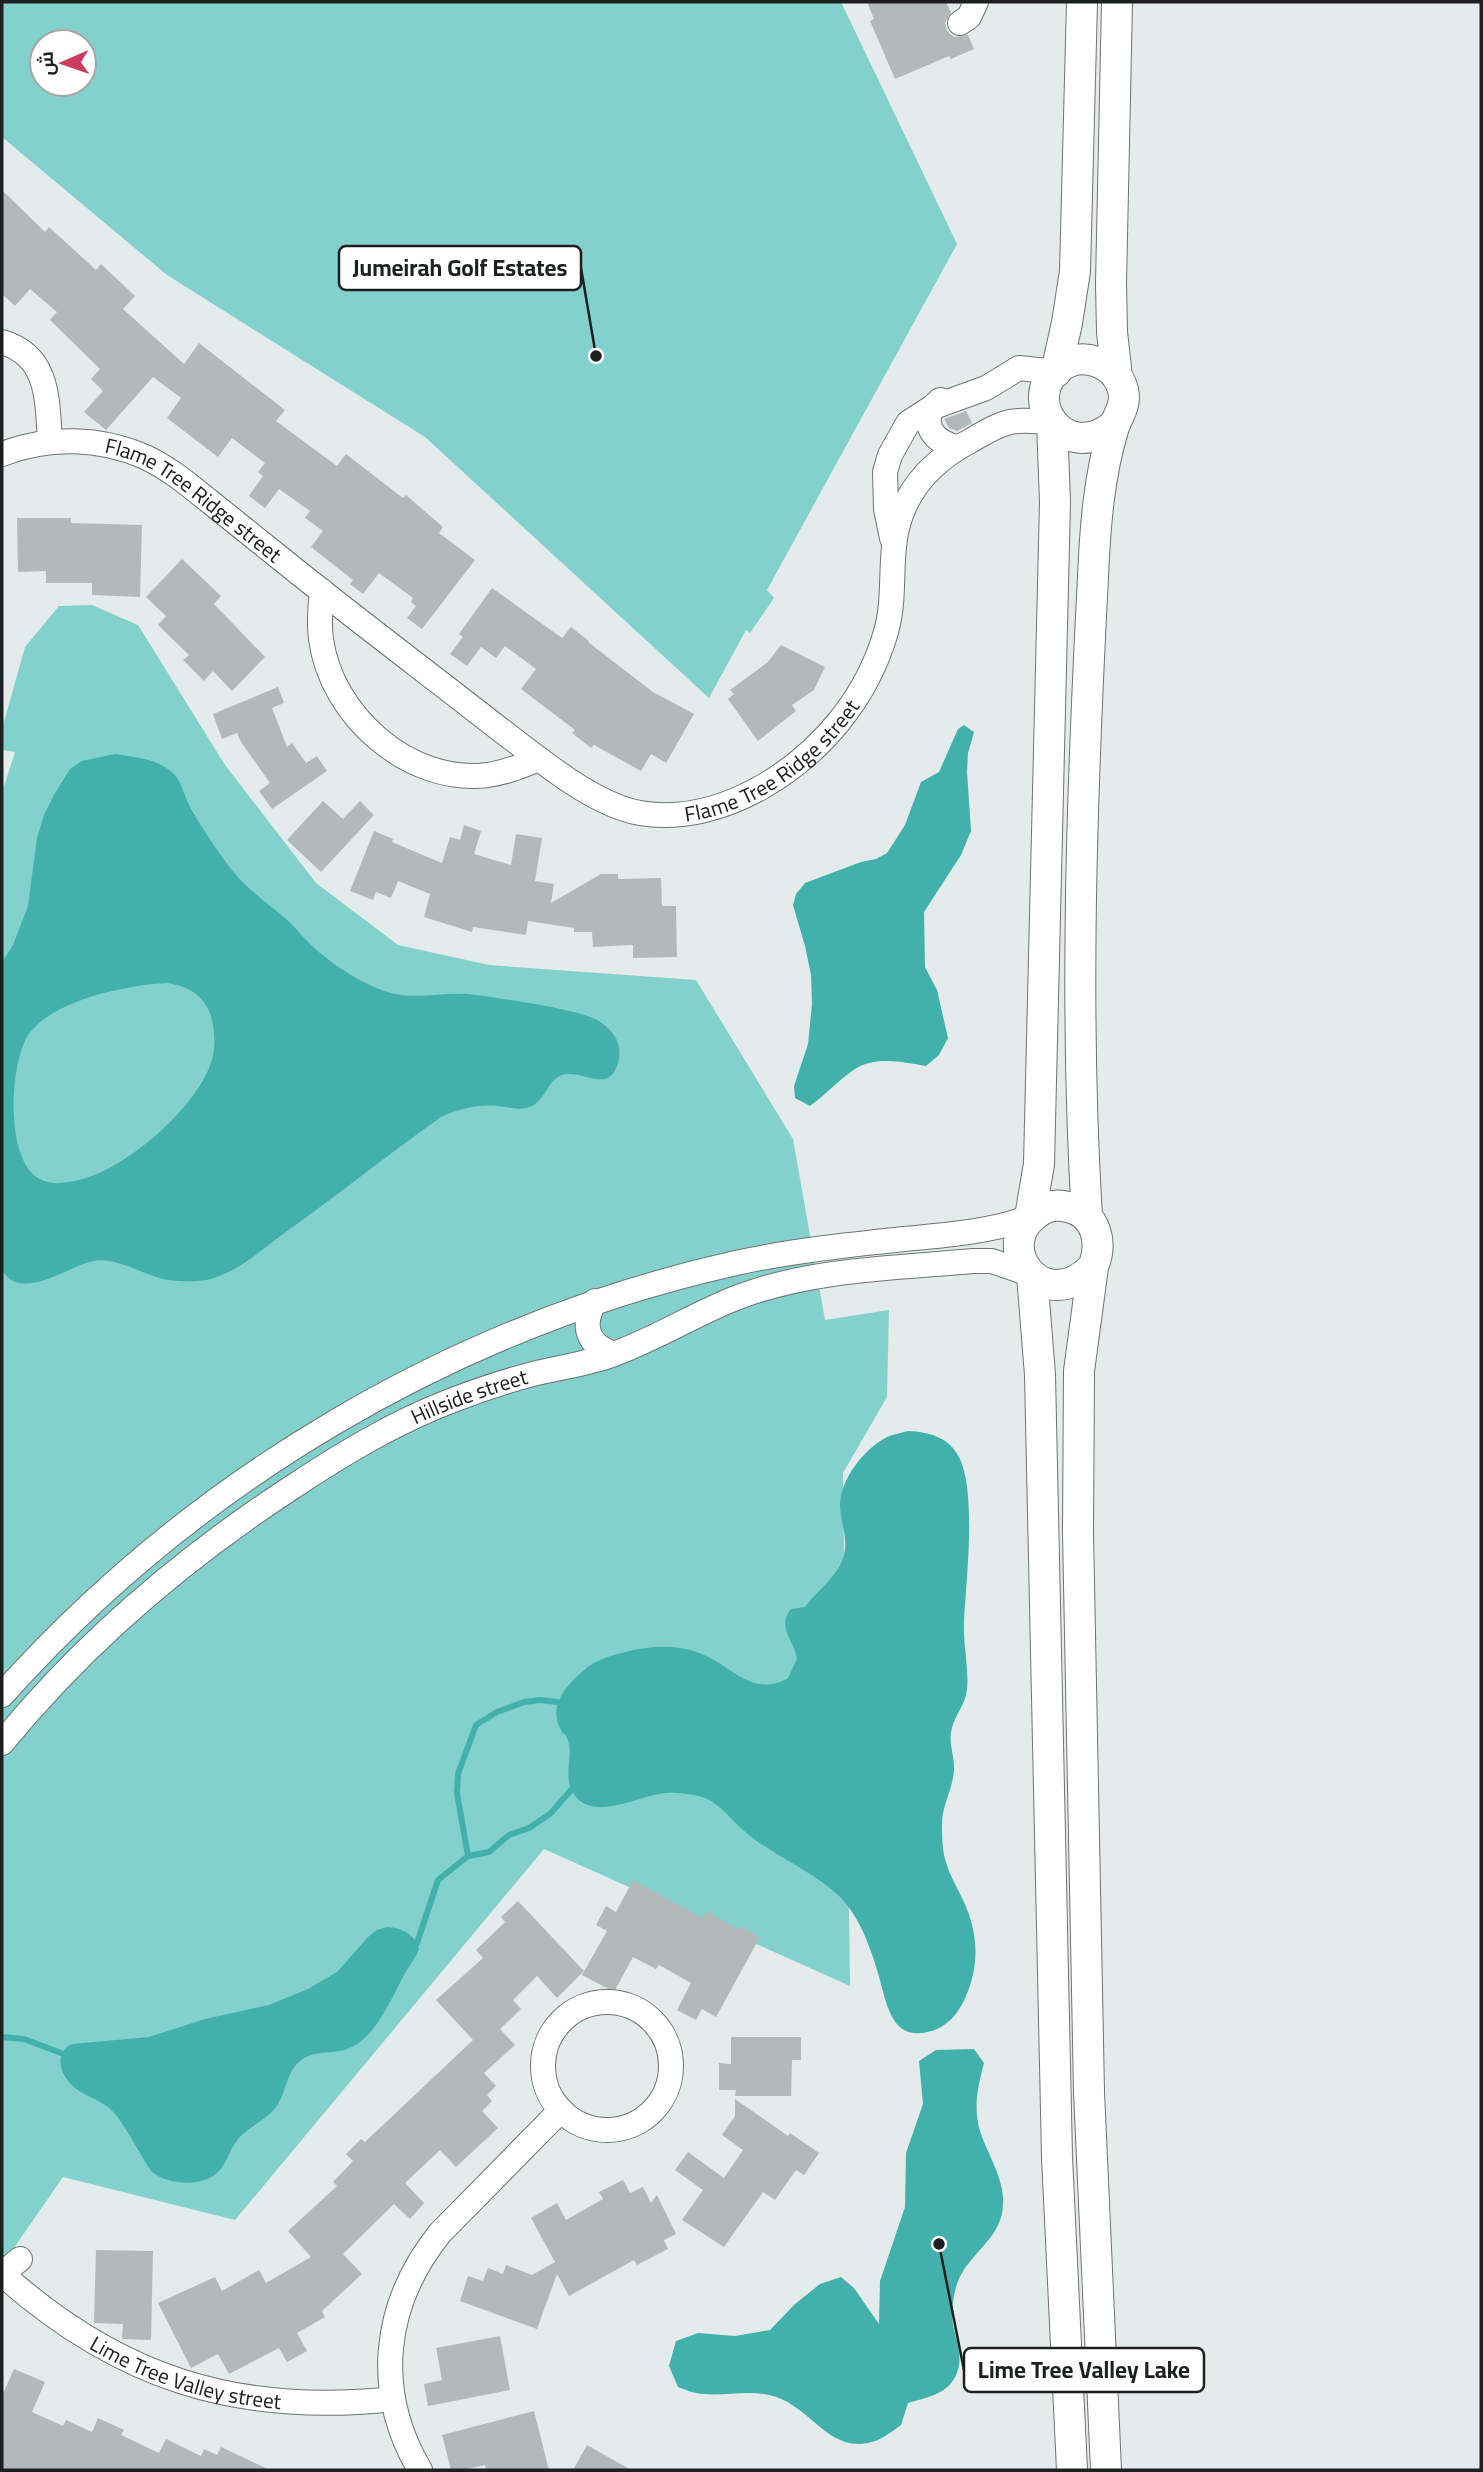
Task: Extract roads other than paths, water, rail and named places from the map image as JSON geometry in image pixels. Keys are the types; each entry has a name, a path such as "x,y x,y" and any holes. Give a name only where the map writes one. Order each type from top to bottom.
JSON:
{"street":[{"path":"960,23 969,17 976,2"},
{"path":"1056,372 1071,361 1084,359 1097,361 1108,367 1123,389 1121,415 1113,426 1091,439 1077,439 1065,434 1052,422 1044,402 1045,390 1056,372 1075,271 1082,2"},
{"path":"1117,2 1111,284 1117,377"},
{"path":"2,342 26,354 37,366 44,382 50,442"},
{"name":"Flame Tree Ridge street","path":"894,549 884,491 887,463 897,438 908,423 918,414 986,388 1020,368 1056,372"},
{"path":"931,408 929,417 934,435 941,442 959,447"},
{"name":"Flame Tree Ridge street","path":"2,454 50,442 75,441 99,443 146,458 188,484 539,759 615,805 661,816 706,810 757,790 780,776 824,739 862,690 886,632 892,602 896,531 901,513 918,482 944,456 989,430 1010,422 1052,422"},
{"path":"1030,1217 1039,1155 1055,502 1052,422"},
{"path":"1106,2470 1089,2105 1078,1532 1079,1371 1099,1240 1087,1217 1080,1064 1083,839 1095,538 1105,461 1113,426"},
{"path":"322,591 321,641 327,665 349,709 365,728 384,744 430,768 458,775 486,775 513,770 539,759"},
{"path":"1087,1217 1065,1206 1040,1210 1030,1217 1023,1228 1019,1252 1023,1264 1032,1275 1044,1283 1057,1286 1071,1284 1083,1278 1093,1267"},
{"name":"Hillside street","path":"2,1695 78,1617 198,1515 304,1441 452,1360 595,1301 714,1268 836,1246 971,1232 1009,1225 1030,1217"},
{"name":"Hillside street","path":"2,1743 51,1688 150,1594 214,1542 315,1471 374,1436 452,1400 533,1374 614,1354 742,1296 816,1277 973,1261 992,1261 1032,1275"},
{"path":"1032,1275 1040,1376 1057,2157 1072,2470"},
{"path":"595,1301 589,1311 589,1334 604,1351 614,1354"},
{"path":"607,2001 635,2008 658,2026 670,2054 670,2076 663,2097 643,2119 623,2128 600,2130 586,2126 561,2110 546,2085 544,2055 548,2041 566,2017 585,2006 607,2001"},
{"path":"420,2470 400,2429 390,2377 394,2325 411,2276 440,2232 561,2110"},
{"name":"Lime Tree Valley street","path":"20,2259 2,2274 31,2300 95,2344 165,2376 240,2397 278,2402 355,2403 393,2399"}],"waterway":[{"path":"417,1943 438,1880 468,1856 457,1793 458,1774 476,1725 497,1712 524,1702 557,1702"},
{"path":"468,1856 489,1852 509,1835 529,1828 551,1813 571,1790"},
{"path":"2,2037 24,2039 61,2053"}],"place":[{"name":"Jumeirah Golf Estates","path":"596,356"},
{"name":"Lime Tree Valley Lake","path":"939,2244"}]}
